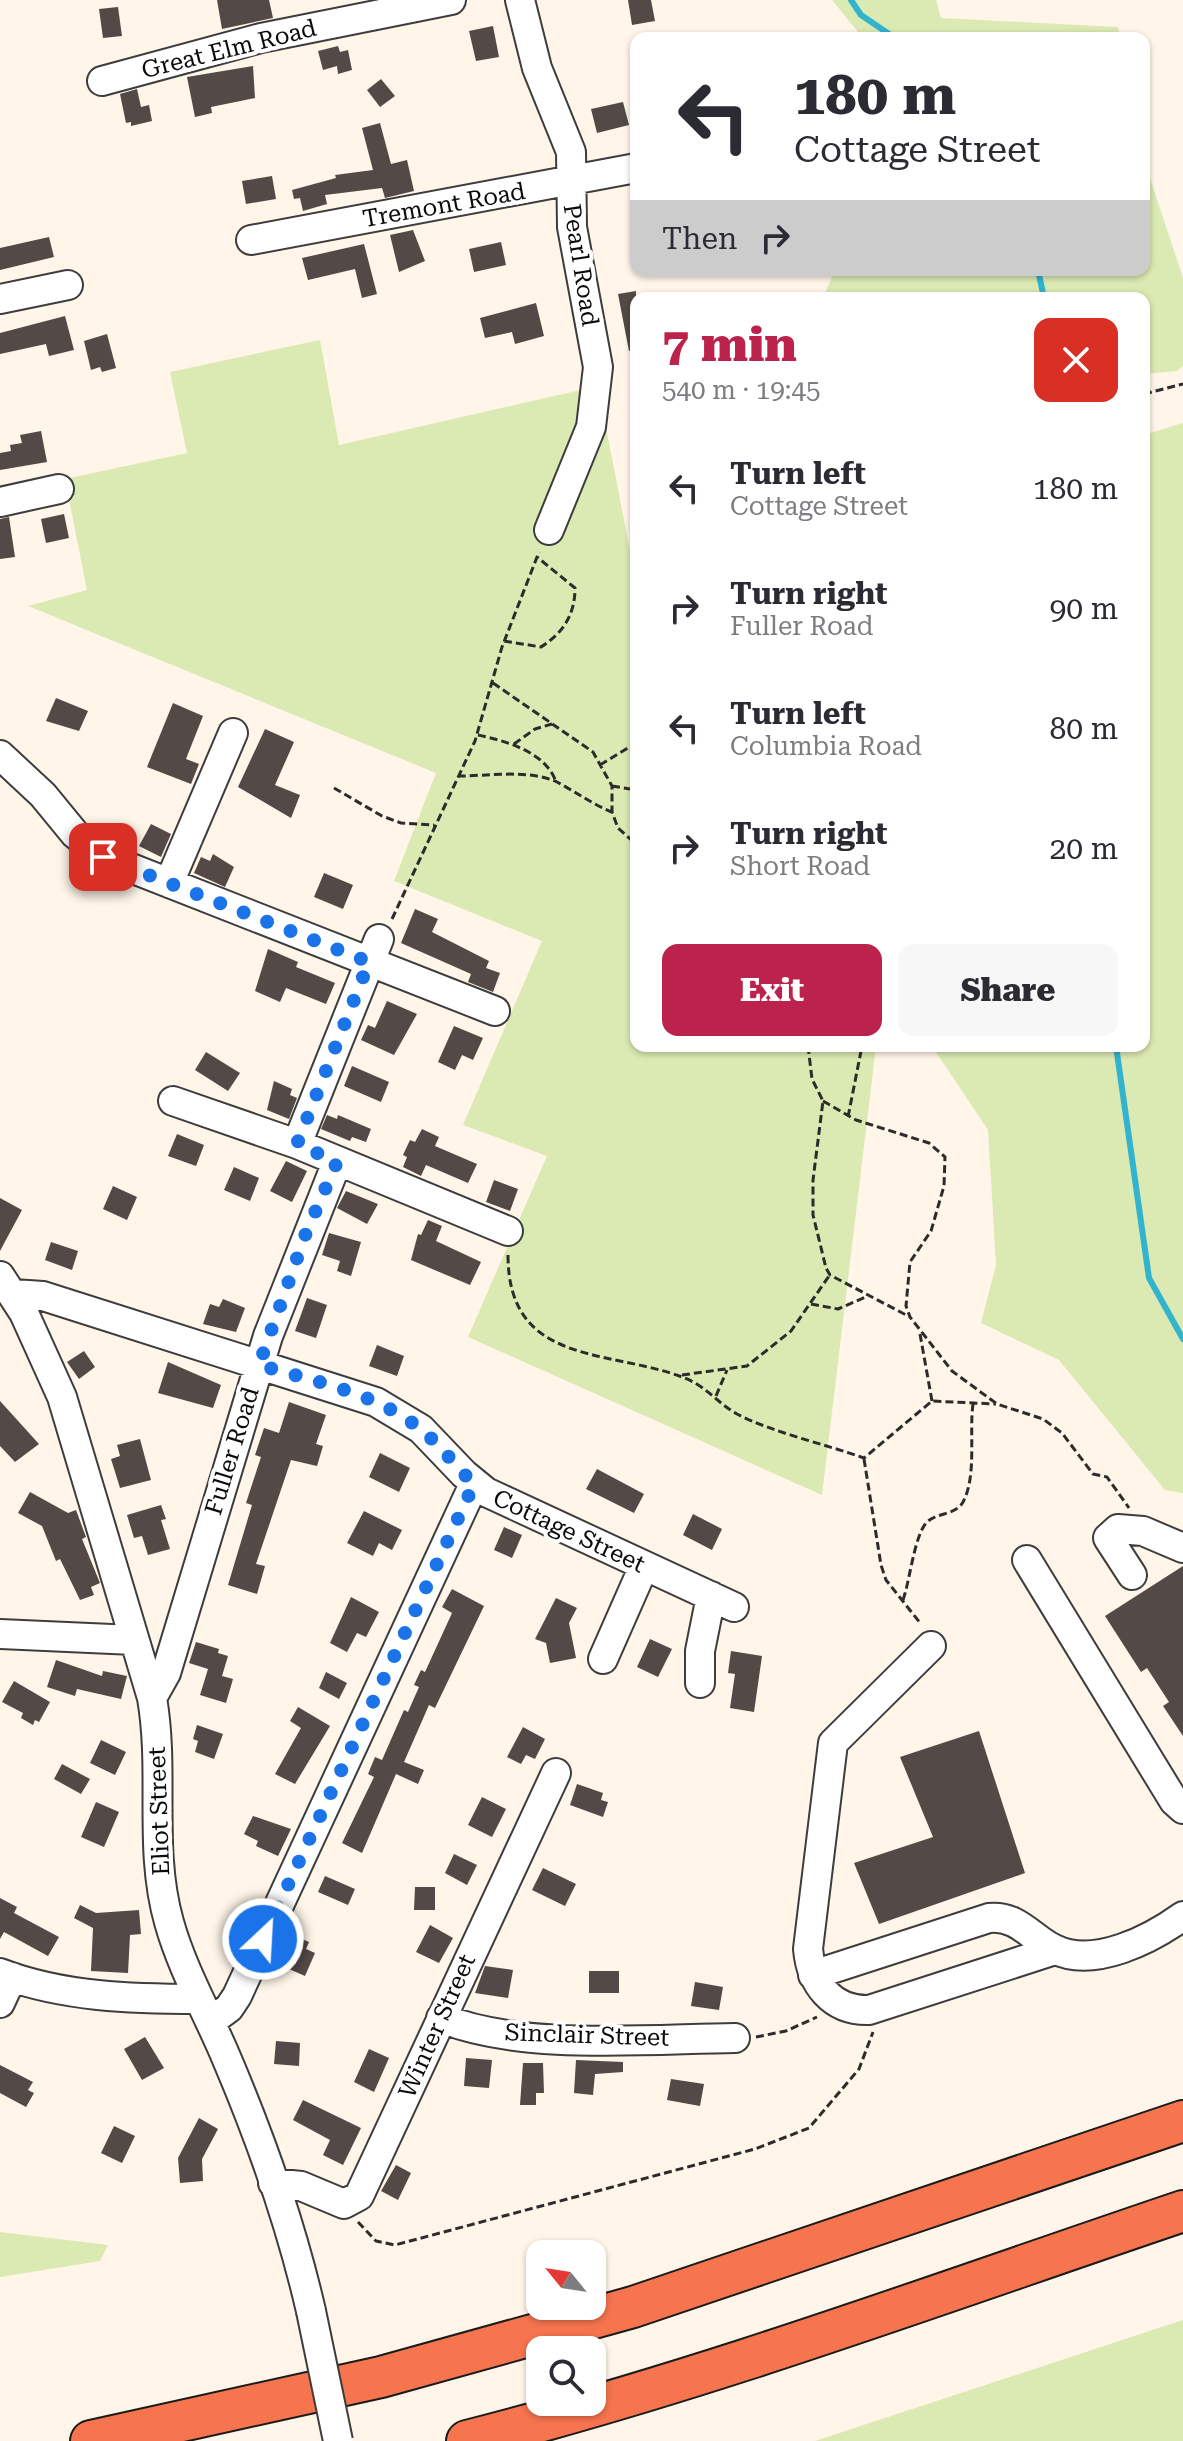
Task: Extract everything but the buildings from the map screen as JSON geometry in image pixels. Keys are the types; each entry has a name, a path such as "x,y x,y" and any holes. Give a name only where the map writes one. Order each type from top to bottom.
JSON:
{"highway":[{"path":"91,2441 381,2377 633,2307 1183,2121"},
{"path":"467,2441 556,2418 872,2317 1183,2211"}],"street":[{"name":"Great Elm Road","path":"102,81 261,38 451,0"},
{"name":"Pearl Road","path":"520,0 537,68 566,134 573,166 572,227 598,367 598,386 583,450 549,530"},
{"name":"Tremont Road","path":"251,240 630,169"},
{"path":"0,299 68,285"},
{"path":"0,502 59,489"},
{"path":"169,883 233,733"},
{"path":"0,755 43,795 86,845 118,864 374,950 495,1011"},
{"path":"297,1144 374,950"},
{"path":"173,1101 297,1144 508,1231"},
{"name":"Fuller Road","path":"152,1698 166,1673 259,1365 306,1233 337,1162"},
{"name":"Cottage Street","path":"7,1285 336,1387 391,1410 421,1429 474,1484 722,1602 700,1651 700,1683"},
{"name":"Eliot Street","path":"7,1285 56,1380 69,1415 152,1698 157,1731 156,1838 163,1895 177,1946 273,2183 311,2311 338,2441"},
{"path":"4,1984 204,2010 229,2008 474,1484"},
{"path":"1132,1575 1108,1538 1118,1529 1143,1531 1183,1548"},
{"path":"1027,1560 1174,1801 1183,1809"},
{"path":"603,1659 644,1566"},
{"path":"0,1634 134,1640"},
{"path":"931,1646 833,1743 808,1949 813,1975 829,1997 842,2007 857,2011 884,2007 1055,1950 1087,1954 1114,1949 1143,1940 1183,1916"},
{"name":"Winter Street","path":"344,2204 352,2203 363,2189 556,1773"},
{"path":"813,1975 998,1917 1016,1922 1055,1950"},
{"name":"Sinclair Street","path":"441,2018 481,2030 579,2039 748,2038"},
{"path":"273,2183 301,2186 344,2204"}],"path":[{"path":"1150,392 1183,384"},
{"path":"374,950 408,889 434,825 477,735 504,641 549,530"},
{"path":"504,641 541,647 558,636 575,607 575,588 537,557"},
{"path":"492,683 593,752 612,786 612,812 618,828 630,839"},
{"path":"514,744 535,729 554,723"},
{"path":"477,735 514,744 553,771 556,782"},
{"path":"600,765 630,747"},
{"path":"458,776 532,776 556,782 582,800 612,812"},
{"path":"612,786 630,789"},
{"path":"334,788 391,820 434,825"},
{"path":"809,1052 812,1079 823,1101 848,1117 929,1143 945,1157 944,1186 931,1231 910,1262 906,1306 910,1317 952,1371 997,1404"},
{"path":"848,1117 861,1052"},
{"path":"823,1101 813,1180 813,1215 819,1246 830,1275 910,1317"},
{"path":"508,1231 509,1279 514,1301 526,1320 551,1340 585,1355 679,1375 705,1386 736,1413 864,1458"},
{"path":"679,1375 747,1366 791,1331 830,1275"},
{"path":"811,1304 838,1309 869,1296"},
{"path":"920,1330 932,1401"},
{"path":"716,1396 728,1368"},
{"path":"864,1458 932,1401 997,1404 1043,1419 1062,1433 1093,1474 1107,1477 1143,1531"},
{"path":"903,1600 924,1525 935,1516 953,1512 963,1503 970,1472 973,1403"},
{"path":"864,1458 873,1500 877,1554 886,1580 916,1615 931,1646"},
{"path":"748,2038 786,2031 842,2007"},
{"path":"344,2204 370,2236 395,2245 755,2149 809,2128 859,2069 884,2007"}],"green space":[{"path":"832,0 936,0 941,18 1118,27 1119,32 858,32"},
{"path":"1150,178 1183,278 1183,366 1177,371 1150,373 1150,292 826,292 832,276 1150,276"},
{"path":"320,340 339,445 598,386 630,551 630,1052 875,1052 822,1495 468,1337 547,1156 463,1125 542,941 394,881 436,773 28,606 87,590 65,479 187,453 170,372"},
{"path":"1183,423 1183,1493 1165,1490 1059,1360 981,1323 996,1265 988,1130 936,1052 1150,1052 1150,433"},
{"path":"0,2232 108,2245 100,2261 0,2277"},
{"path":"1183,2320 1183,2441 815,2441"}],"waterway":[{"path":"851,0 861,15 886,32"},
{"path":"1039,276 1043,292"},
{"path":"1117,1052 1149,1278 1183,1339"}],"route":[{"path":"103,857 369,962 297,1144 337,1162 306,1233 259,1365 336,1387 391,1410 421,1429 474,1484 263,1939"}]}
